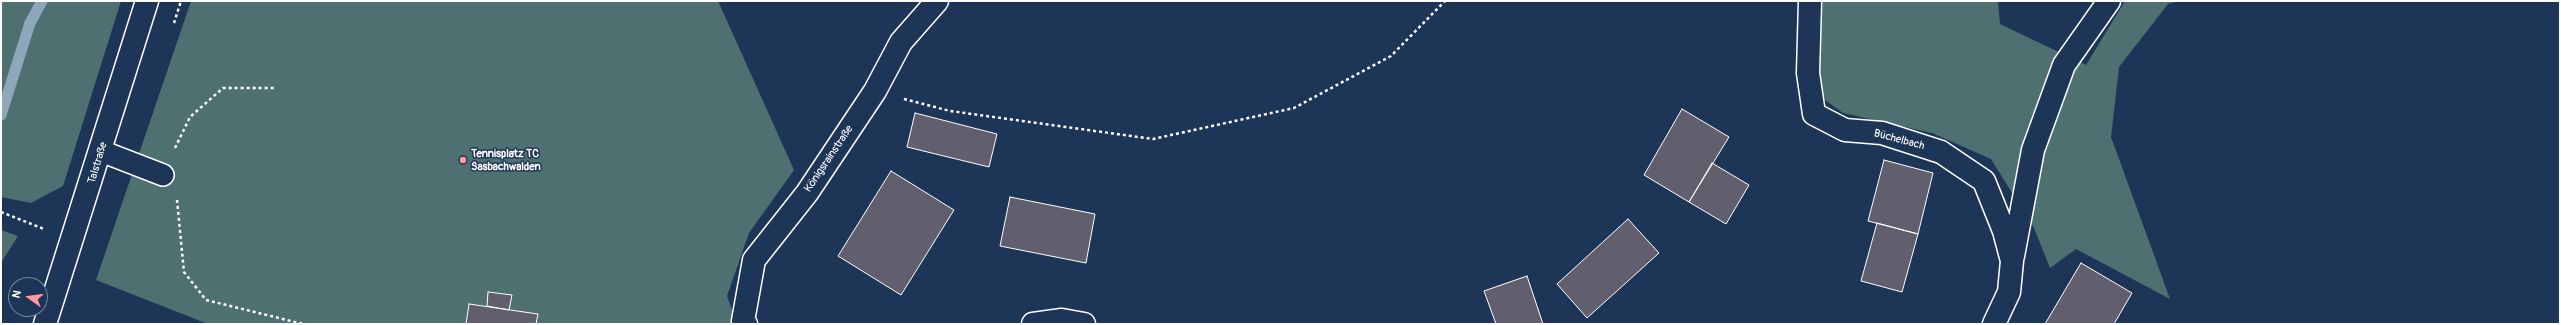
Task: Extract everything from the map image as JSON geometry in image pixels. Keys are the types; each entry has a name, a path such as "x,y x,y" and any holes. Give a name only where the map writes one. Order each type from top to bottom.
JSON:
{"street":[{"name":"Talstraße","path":"45,324 73,240 147,1"},
{"name":"Königsrainstraße","path":"746,324 743,321 754,260 807,193 875,91 902,42 937,1"},
{"name":"Büchelbach","path":"1810,1 1808,73 1814,114 1845,130 1882,133 1941,152 1984,181 2004,231 2012,261"},
{"name":"Büchelbach","path":"1994,324 2009,292 2012,261 2033,150 2064,65 2109,1"},
{"path":"1033,324 1062,320 1084,324"}],"lane":[{"path":"101,151 163,174"}],"path":[{"path":"875,91 950,111 1153,139 1294,108 1391,56 1445,1"},
{"path":"274,88 223,88 190,117 163,174 179,202 184,272 206,300 303,324"},
{"path":"1,212 73,240"}],"green space":[{"path":"1,1 121,1 63,186 31,203 1,197"},
{"path":"191,1 718,1 794,170 749,233 727,296 737,324 208,324 96,280"},
{"path":"1819,1 1998,1 2000,24 2086,65 2125,1 2177,1 2168,4 2119,67 2111,137 2170,299 2076,249 2050,268 2034,228 1991,159 1932,133 1843,113 1825,100 1815,60"},
{"path":"1,230 18,236 1,263"}],"building":[{"path":"1682,109 1729,137 1689,202 1644,175"},
{"path":"915,113 997,134 989,167 907,147"},
{"path":"1884,160 1933,173 1918,234 1868,221"},
{"path":"1712,163 1749,185 1726,224 1689,202"},
{"path":"891,171 954,210 901,295 838,256"},
{"path":"1010,197 1095,214 1086,263 1000,246"},
{"path":"1628,219 1659,253 1587,318 1557,284"},
{"path":"1877,223 1918,234 1902,292 1861,281"},
{"path":"2081,263 2132,293 2114,324 2045,324"},
{"path":"1527,276 1543,324 1496,324 1484,291"},
{"path":"488,292 512,295 509,310 487,306"},
{"path":"469,304 538,314 536,324 466,324"}],"waterway":[{"path":"1,115 30,23 42,1"}],"place":[{"name":"Tennisplatz TC Sasbachwalden","path":"463,160"}]}
